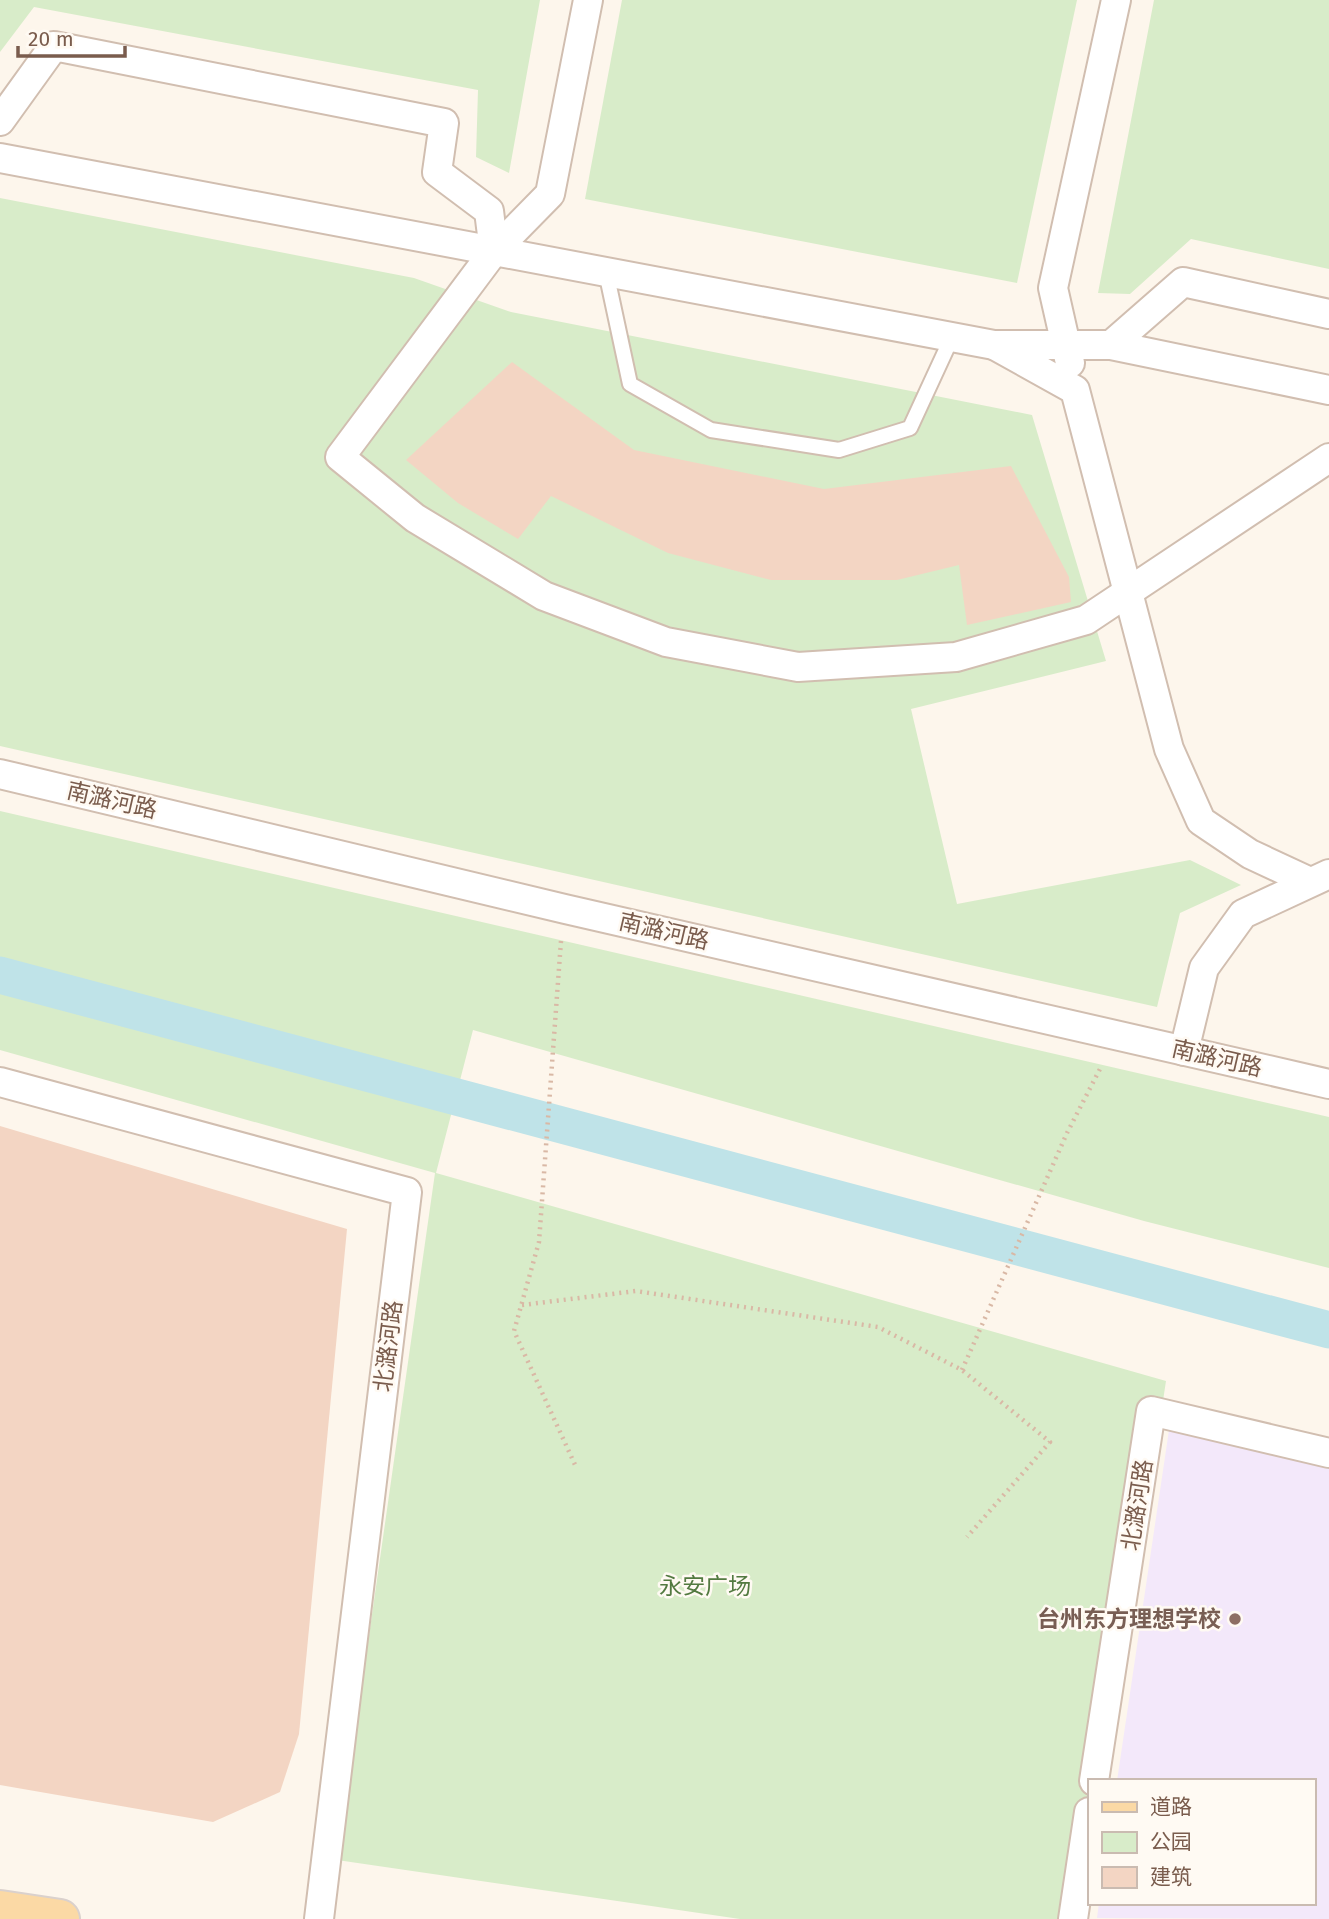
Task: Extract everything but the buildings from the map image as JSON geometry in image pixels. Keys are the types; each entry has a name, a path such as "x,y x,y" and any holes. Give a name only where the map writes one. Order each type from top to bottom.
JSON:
{"main road":[{"path":"0,1910 60,1919"}],"street":[{"path":"588,0 550,194 494,251 340,457 415,518 544,596 666,642 798,667 956,657 1086,620 1329,458"},
{"path":"1116,0 1053,288 1075,390 1169,749 1201,821 1250,854 1319,878"},
{"path":"0,121 54,46 444,123 437,172 489,211 494,251"},
{"path":"0,158 994,345 1111,345 1329,390"},
{"path":"1111,345 1183,282 1329,314"},
{"path":"994,345 1075,390"},
{"name":"南潞河路","path":"0,774 565,909 1329,1084"},
{"path":"1184,1051 1204,968 1243,914 1319,878"},
{"name":"北潞河路","path":"0,1082 407,1192 318,1919"},
{"name":"北潞河路","path":"1094,1779 1151,1411 1329,1453"},
{"path":"1073,1919 1088,1819"}],"lane":[{"path":"606,272 631,384 711,430 839,450 910,428 952,337"}],"path":[{"path":"565,909 555,1002 539,1241 514,1331 576,1467"},
{"path":"962,1370 1067,1133 1117,1035"},
{"path":"522,1305 636,1291 878,1327 962,1370 1050,1442 967,1537"}],"shaded area":[{"name":"台州东方理想学校","path":"1169,1430 1274,1445 1329,1458 1329,1919 1097,1918 1099,1905 1315,1905 1315,1779 1117,1779"}],"green space":[{"path":"0,0 540,0 509,173 476,157 478,90 34,7 0,52"},
{"path":"622,0 1077,0 1017,283 585,199"},
{"path":"1154,0 1329,0 1329,269 1191,239 1130,294 1098,293"},
{"path":"0,198 414,278 511,312 1032,415 1106,661 911,709 957,904 1190,860 1241,885 1180,913 1157,1007 0,746"},
{"name":"永安广场","path":"0,811 1329,1117 1329,1268 1144,1221 473,1030 436,1173 1166,1381 1105,1779 1088,1779 1088,1887 1083,1919 740,1919 337,1860 435,1173 0,1050"}],"waterway":[{"path":"0,975 1329,1330"}],"place":[{"name":"台州东方理想学校","path":"1235,1619"}]}
